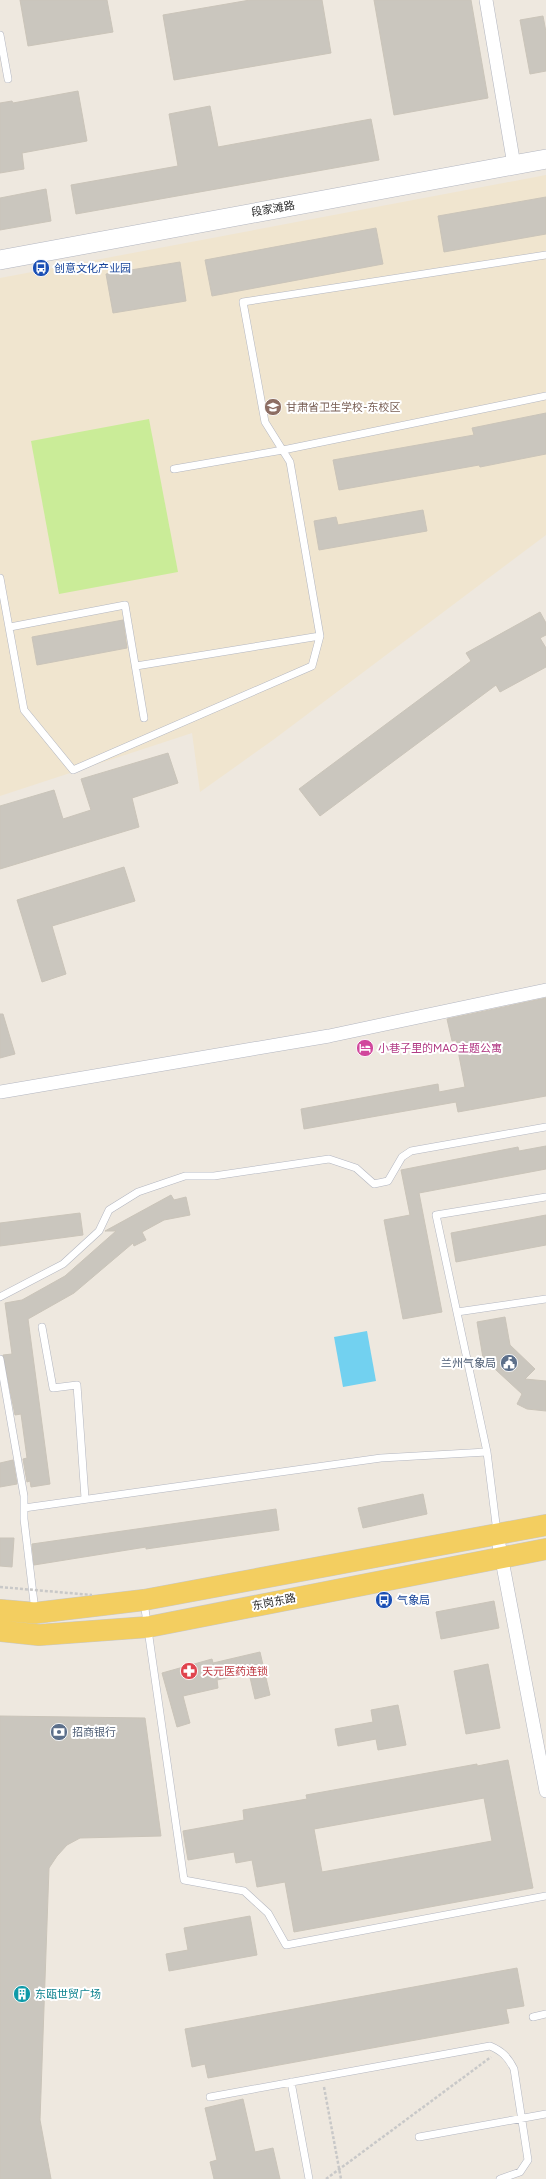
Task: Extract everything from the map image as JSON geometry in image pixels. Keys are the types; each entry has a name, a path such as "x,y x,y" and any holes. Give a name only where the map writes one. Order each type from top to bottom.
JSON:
{"main road":[{"name":"段家滩路","path":"0,260 546,159"},
{"path":"0,1610 35,1614 144,1600 546,1525"},
{"name":"东岗东路","path":"0,1632 39,1635 148,1627 546,1549"}],"street":[{"path":"486,0 514,165"},
{"path":"0,1092 329,1036 546,990"},
{"path":"497,1534 546,1791"}],"lane":[{"path":"0,35 8,79"},
{"path":"0,578 10,626 24,710 73,770 312,666 320,636 290,462 266,422 243,302 546,255"},
{"path":"174,469 283,450 546,396"},
{"path":"10,626 125,605 144,718"},
{"path":"136,666 320,636"},
{"path":"0,1297 64,1264 99,1231 109,1210 138,1192 184,1176 214,1176 329,1159 356,1168 374,1184 388,1181 402,1157 411,1151 546,1127"},
{"path":"497,1534 487,1452 436,1215 546,1197"},
{"path":"457,1312 546,1299"},
{"path":"42,1327 53,1388 77,1385 86,1498"},
{"path":"0,1360 24,1496 35,1614"},
{"path":"24,1508 86,1498 381,1458 487,1452"},
{"path":"144,1600 184,1880 244,1891 268,1913 286,1945 546,1896"},
{"path":"533,2017 546,2014"},
{"path":"210,2096 490,2046 501,2050 509,2059 514,2069 528,2160 520,2172 500,2179"},
{"path":"291,2082 309,2179"},
{"path":"419,2137 546,2114"}],"path":[{"path":"0,1587 92,1596"},
{"path":"326,2179 501,2050"},
{"path":"322,2076 341,2179"}],"shaded area":[{"name":"甘肃省卫生学校-东校区","path":"546,175 546,535 273,740 200,792 192,733 0,796 0,278"}],"green space":[{"path":"149,419 178,572 59,594 31,441"}],"water":[{"path":"367,1331 376,1381 343,1387 334,1337"}],"building":[{"path":"20,0 107,0 113,32 28,46"},
{"path":"250,0 322,0 331,53 174,80 163,15"},
{"path":"374,0 471,0 488,98 394,115"},
{"path":"543,16 546,32 546,71 530,74 520,20"},
{"path":"78,91 87,141 22,153 24,169 0,173 0,103 12,101 13,103"},
{"path":"210,106 218,147 371,119 379,160 76,214 71,185 178,166 169,114"},
{"path":"46,189 51,221 0,230 0,198"},
{"path":"546,197 546,234 444,252 438,216"},
{"path":"376,228 383,264 212,296 205,260"},
{"path":"180,262 186,301 113,313 106,274"},
{"path":"546,413 546,454 480,467 479,465 339,490 333,460 474,435 472,428"},
{"path":"423,510 427,531 319,550 314,521 336,517 338,525"},
{"path":"540,612 546,623 546,635 540,638 546,648 546,667 500,692 496,685 320,816 299,789 471,661 466,653"},
{"path":"123,620 127,648 37,665 32,637"},
{"path":"168,753 178,783 132,798 139,827 0,869 0,806 54,790 63,819 91,810 81,779"},
{"path":"124,867 135,901 52,926 66,974 42,982 17,900"},
{"path":"546,998 546,1096 458,1112 456,1102 304,1129 301,1109 438,1084 439,1092 465,1087 456,1040 452,1041 447,1019"},
{"path":"0,1014 3,1014 15,1054 0,1058"},
{"path":"546,1146 546,1169 419,1193 442,1312 403,1319 384,1220 410,1215 401,1170 518,1147 519,1151"},
{"path":"171,1195 174,1200 186,1197 190,1215 164,1220 142,1232 146,1240 134,1246 133,1243 74,1293 28,1319 50,1484 31,1487 30,1481 27,1482 23,1459 27,1458 21,1414 15,1415 3,1355 12,1354 5,1303 22,1300 65,1276 116,1231 105,1231"},
{"path":"80,1213 83,1235 0,1246 0,1223"},
{"path":"546,1215 546,1245 456,1262 451,1233"},
{"name":"兰州气象局","path":"505,1317 510,1345 535,1369 525,1379 546,1381 546,1411 527,1409 517,1404 522,1394 483,1358 477,1322"},
{"path":"13,1460 17,1484 0,1487 0,1463"},
{"path":"423,1494 427,1514 363,1528 358,1508"},
{"path":"276,1509 279,1530 146,1549 146,1547 34,1565 32,1544"},
{"path":"0,1538 14,1538 12,1567 0,1566"},
{"path":"494,1601 499,1628 441,1639 436,1612"},
{"path":"260,1652 270,1695 255,1699 249,1673 217,1680 218,1688 183,1696 190,1723 177,1727 162,1673 212,1659 213,1663"},
{"path":"488,1664 500,1728 466,1734 454,1671"},
{"path":"398,1705 406,1745 378,1750 376,1739 338,1746 335,1729 373,1722 371,1710"},
{"name":"东瓯世贸广场","path":"0,1716 145,1718 161,1836 80,1838 67,1845 49,1868 40,2120 51,2179 0,2179"},
{"path":"508,1760 533,1888 294,1932 285,1882 257,1887 252,1860 236,1863 234,1852 188,1860 183,1831 244,1820 243,1810 307,1799 306,1795 477,1764 477,1766","holes":["484,1798 492,1841 322,1872 314,1829"]},
{"path":"250,1916 257,1955 169,1971 166,1954 188,1950 184,1928"},
{"path":"517,1968 524,2006 506,2009 509,2023 208,2078 205,2064 192,2067 185,2029"},
{"path":"243,2099 255,2152 273,2148 280,2179 214,2179 210,2162 217,2160 205,2108"}],"place":[{"name":"创意文化产业园","path":"41,268"},
{"name":"甘肃省卫生学校-东校区","path":"273,407"},
{"name":"小巷子里的MAO主题公寓","path":"365,1048"},
{"name":"兰州气象局","path":"509,1363"},
{"name":"气象局","path":"384,1600"},
{"name":"天元医药连锁","path":"189,1671"},
{"name":"招商银行","path":"59,1732"},
{"name":"东瓯世贸广场","path":"22,1994"}]}
